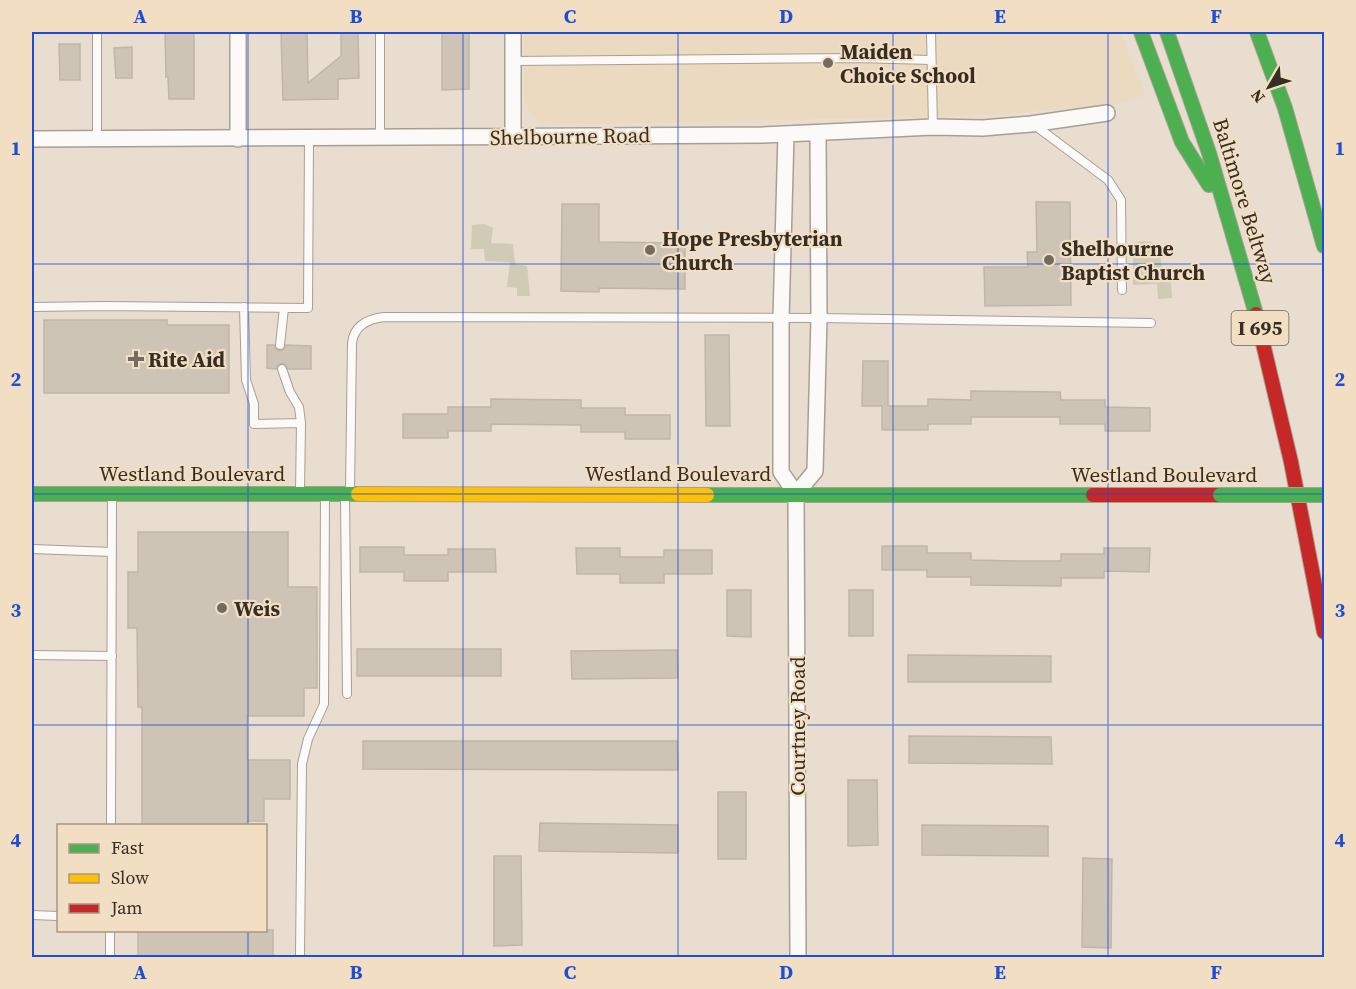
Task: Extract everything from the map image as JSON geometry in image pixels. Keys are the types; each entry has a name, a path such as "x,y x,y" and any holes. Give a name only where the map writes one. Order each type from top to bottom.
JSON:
{"main road":[{"path":"1141,32 1182,142 1226,212"},
{"name":"Baltimore Beltway","path":"1167,32 1205,138 1254,307 1289,448 1324,632"},
{"path":"1257,32 1285,108 1324,246"},
{"name":"Westland Boulevard","path":"32,494 1324,495"}],"street":[{"path":"238,32 238,139"},
{"path":"513,32 513,137"},
{"name":"Shelbourne Road","path":"32,139 309,139 786,134 933,127 983,128 1107,113"},
{"path":"786,134 781,472 796,494 815,471 819,318 818,133"},
{"name":"Courtney Road","path":"796,494 798,957"}],"lane":[{"path":"97,32 97,139"},
{"path":"380,32 380,138"},
{"path":"931,32 933,127"},
{"path":"513,61 856,58 931,60"},
{"path":"1031,124 1108,180 1116,189 1121,200 1122,290"},
{"path":"32,307 308,308 309,139"},
{"path":"244,307 246,380 254,404 254,424 301,423"},
{"path":"280,345 284,308"},
{"path":"346,694 352,343 356,329 372,318 819,318 1151,323"},
{"path":"282,369 290,392 299,406 301,423 300,494"},
{"path":"111,824 112,494"},
{"path":"300,955 302,764 308,739 324,704 326,494"},
{"path":"32,549 112,552"},
{"path":"32,655 112,656"},
{"path":"32,915 57,916"},
{"path":"110,932 110,957"}],"shaded area":[{"name":"Maiden Choice School","path":"524,32 1120,32 1145,95 1113,105 987,115 548,125 534,117 524,97"},
{"path":"484,224 493,228 491,243 513,244 515,264 527,266 530,296 517,296 517,288 507,287 510,262 485,261 484,249 471,249 472,225"},
{"path":"1152,242 1160,252 1163,282 1171,281 1172,298 1158,299 1157,284 1133,285 1133,243"}],"building":[{"path":"165,32 194,32 194,99 169,99"},
{"path":"281,32 307,32 308,83 341,56 341,32 358,32 359,78 338,79 338,99 283,100"},
{"path":"442,32 469,32 469,89 442,90"},
{"path":"59,44 80,44 80,80 60,80"},
{"path":"132,47 132,78 116,78 114,48"},
{"name":"Shelbourne Baptist Church","path":"1036,202 1070,202 1071,305 985,306 984,267 1028,267 1027,252 1037,252"},
{"name":"Hope Presbyterian Church","path":"562,204 599,204 599,242 685,243 685,289 599,288 599,292 561,291"},
{"name":"Rite Aid","path":"44,320 167,320 167,325 229,325 229,393 44,393"},
{"path":"705,335 729,335 730,426 706,426"},
{"path":"267,345 274,345 280,351 286,345 311,346 311,369 288,369 283,363 276,369 267,368"},
{"path":"863,361 888,361 888,406 928,406 928,399 971,400 971,391 1060,392 1061,400 1105,400 1105,407 1150,408 1150,431 1105,431 1105,424 1060,424 1060,417 971,417 971,424 928,424 928,430 882,430 882,406 862,406"},
{"path":"491,399 581,400 581,408 625,408 625,415 670,415 670,439 625,439 625,432 581,432 581,425 491,424 491,431 448,431 448,438 403,438 403,414 448,414 448,407 491,407"},
{"name":"Weis","path":"138,532 288,532 288,587 317,587 317,688 304,688 304,716 247,716 247,760 290,760 290,799 264,799 264,821 247,821 247,824 142,824 142,707 138,707 137,628 128,628 128,572 138,572"},
{"path":"882,546 927,546 927,553 971,553 971,560 1016,561 1061,561 1061,554 1104,554 1104,548 1150,548 1149,572 1104,571 1104,578 1061,578 1061,586 971,585 971,577 927,577 927,570 882,570"},
{"path":"360,547 404,547 404,555 448,555 448,549 495,549 496,572 448,572 448,581 404,581 404,572 360,572"},
{"path":"576,548 620,548 620,557 664,557 664,550 712,550 712,574 664,574 664,583 620,583 620,574 577,574"},
{"path":"727,590 751,590 751,637 727,636"},
{"path":"849,590 873,590 873,636 849,636"},
{"path":"357,649 501,649 501,676 357,676"},
{"path":"677,650 678,678 572,679 571,651"},
{"path":"908,655 1051,656 1051,682 908,682"},
{"path":"909,736 1051,737 1052,764 909,763"},
{"path":"363,741 677,741 678,770 363,769"},
{"path":"848,780 877,780 878,845 848,846"},
{"path":"718,792 746,792 746,859 718,859"},
{"path":"540,823 678,825 678,853 539,851"},
{"path":"922,825 1048,826 1048,856 922,855"},
{"path":"494,856 521,856 522,945 494,946"},
{"path":"1083,858 1112,859 1111,948 1082,947"},
{"path":"267,930 273,930 273,957 138,957 138,932 267,932"}],"traffic: fast":[{"path":"1141,32 1182,142 1209,185"},
{"path":"1167,32 1209,153 1256,314"},
{"path":"1257,32 1285,108 1324,246"},
{"path":"32,494 358,494"},
{"path":"707,495 1093,495"},
{"path":"1220,495 1324,495"}],"traffic: slow":[{"path":"358,494 707,495"}],"traffic: jam":[{"path":"1256,314 1291,462 1324,632"},
{"path":"1093,495 1220,495"}],"place":[{"name":"Maiden Choice School","path":"828,63"},
{"name":"Hope Presbyterian Church","path":"650,250"},
{"name":"Shelbourne Baptist Church","path":"1049,260"},
{"name":"Rite Aid","path":"136,359"},
{"name":"Weis","path":"222,608"}]}
